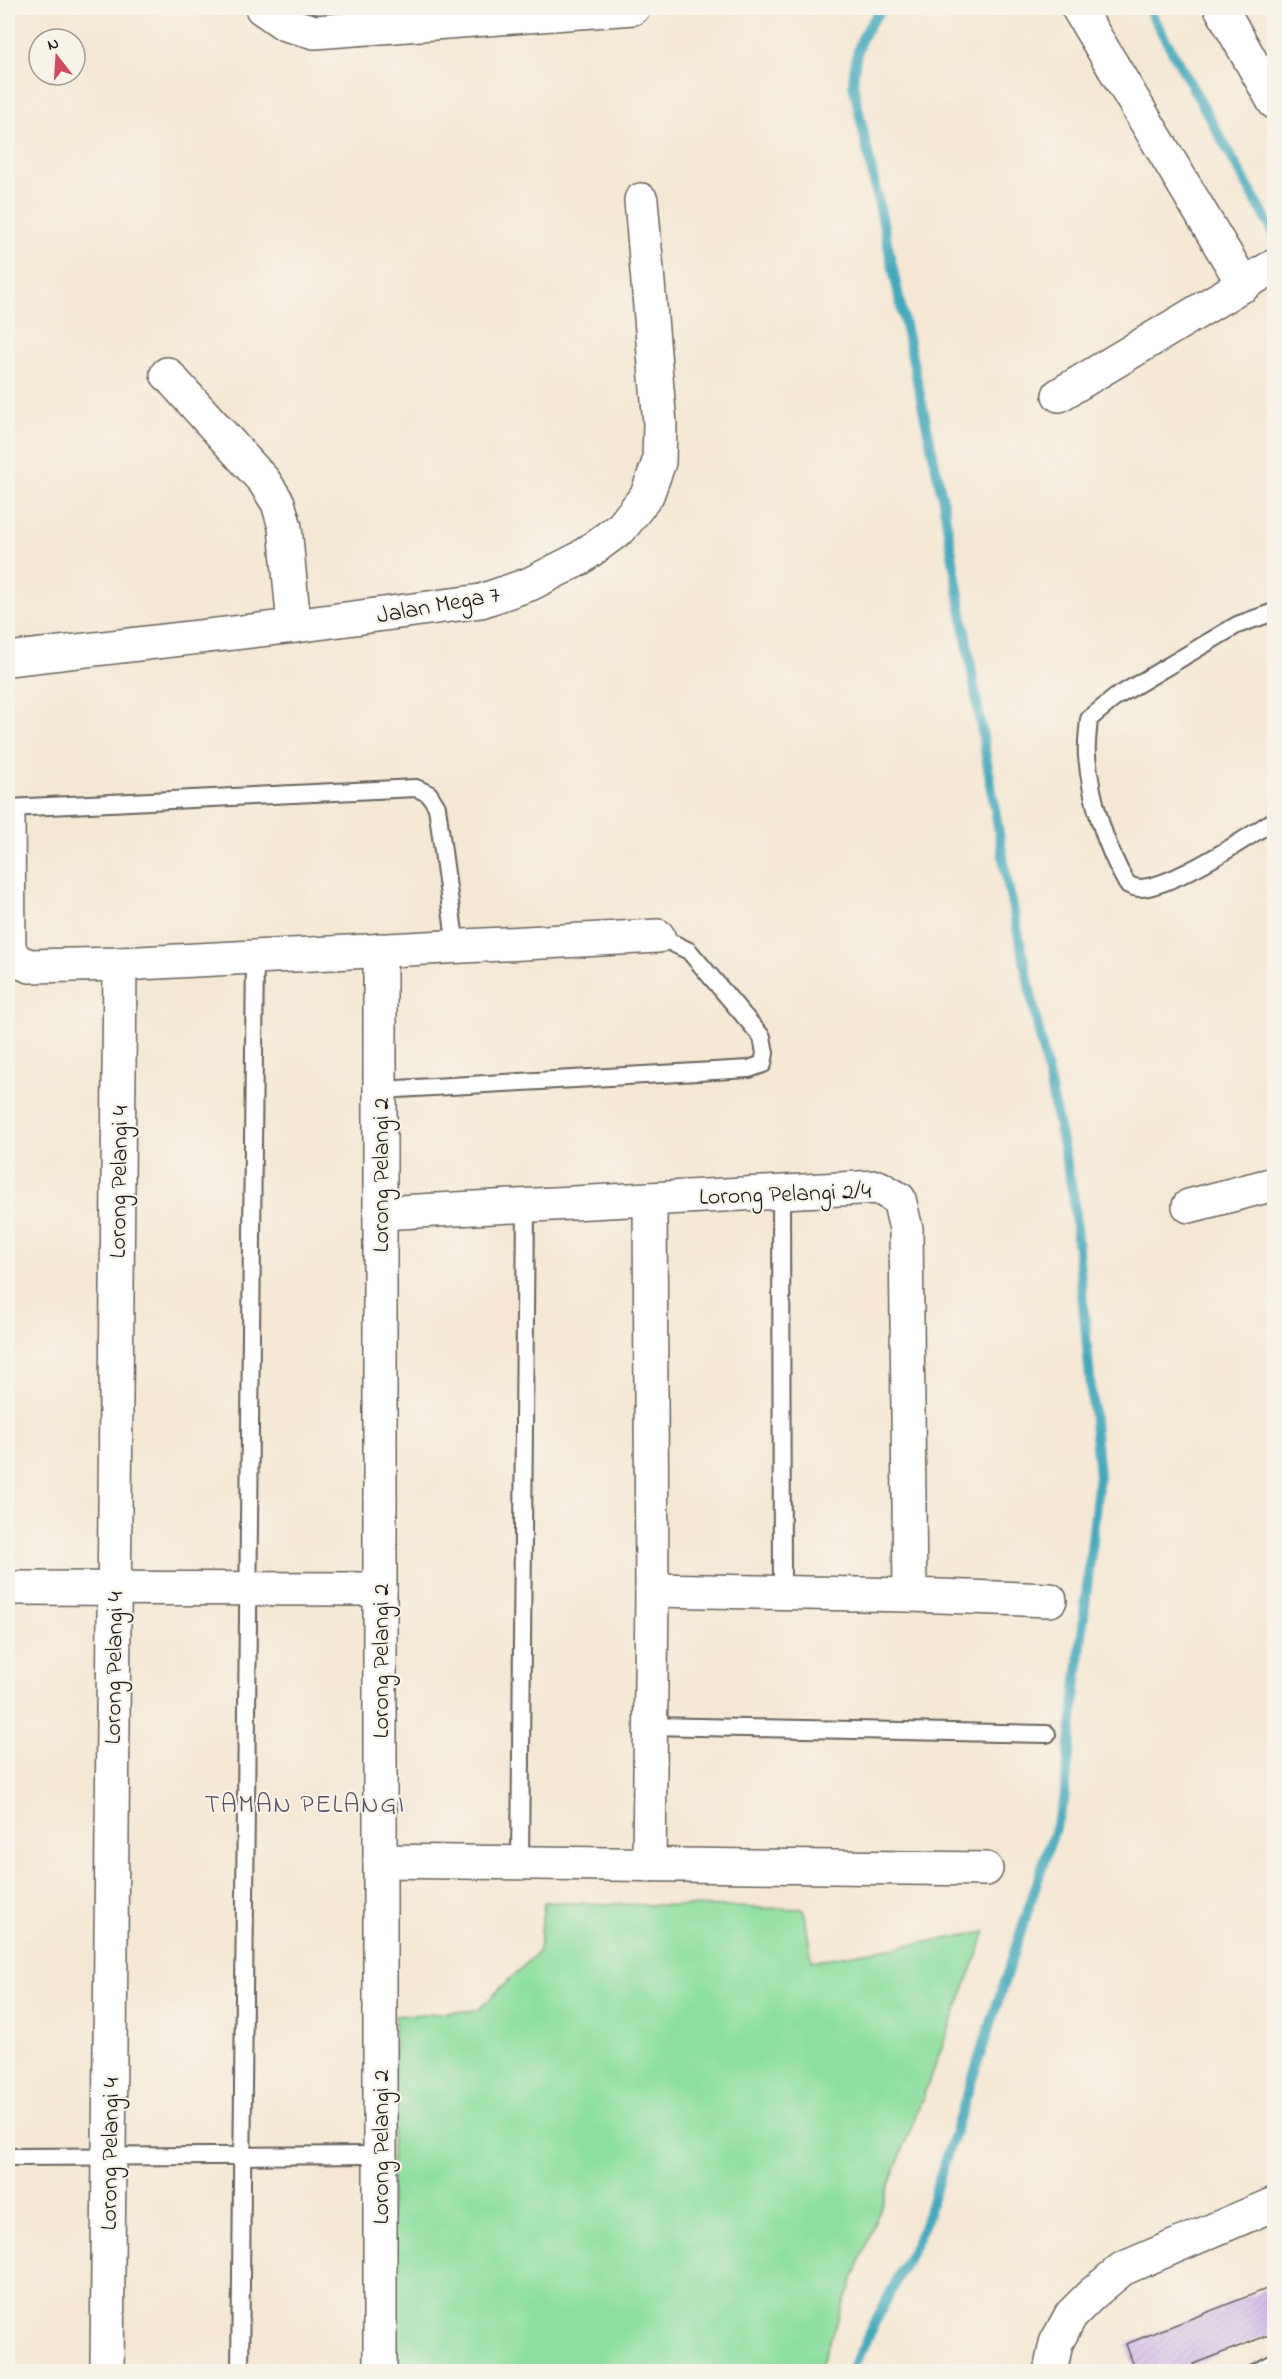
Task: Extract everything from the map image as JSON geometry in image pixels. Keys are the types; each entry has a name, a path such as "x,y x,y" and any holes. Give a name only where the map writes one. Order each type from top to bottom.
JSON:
{"street":[{"path":"262,8 285,24 315,32 623,8"},
{"path":"1078,8 1244,285"},
{"path":"1221,8 1275,102"},
{"name":"Jalan Mega 7","path":"8,659 294,626 481,601 530,584 569,564 622,526 647,495 659,462 660,424 641,200"},
{"path":"1059,395 1275,266"},
{"path":"167,374 264,481 278,503 285,527 294,626"},
{"path":"8,816 8,949 15,960 30,966 120,964 658,936"},
{"name":"Lorong Pelangi 2","path":"380,950 380,2372"},
{"name":"Lorong Pelangi 4","path":"107,2372 120,964"},
{"path":"1189,1206 1275,1184"},
{"name":"Lorong Pelangi 2/4","path":"380,1213 781,1190 878,1187 899,1199 906,1228 910,1595"},
{"path":"649,1864 652,1590 650,1199"},
{"path":"8,1588 380,1589"},
{"path":"652,1590 1050,1600"},
{"path":"380,1861 986,1869"},
{"path":"1050,2372 1056,2343 1071,2315 1122,2269 1275,2204"}],"lane":[{"path":"1275,612 1237,626 1116,697 1089,719 1087,755 1093,793 1101,822 1113,860 1127,884 1139,888 1178,875 1234,846 1275,820"},
{"path":"8,808 416,788 429,794 437,807 456,946"},
{"path":"380,1090 749,1069 762,1064 765,1053 762,1037 689,951 658,936"},
{"path":"240,2372 255,956"},
{"path":"781,1190 782,1592"},
{"path":"520,1863 526,1205"},
{"path":"650,1726 1047,1734"},
{"path":"8,2157 380,2155"},
{"path":"1256,2372 1275,2363"}],"green space":[{"path":"544,1902 804,1909 812,1961 986,1932 818,2371 387,2372 395,2016 478,2010 539,1951"}],"building":[{"path":"1274,2286 1274,2333 1193,2364 1196,2372 1136,2372 1126,2344"}],"waterway":[{"path":"850,2372 923,2228 1064,1801 1099,1476 1073,1194 1007,880 943,501 853,84 860,43 869,25 884,8"},
{"path":"1148,8 1274,233"}],"district":[{"name":"TAMAN PELANGI","path":"305,1803"}]}
